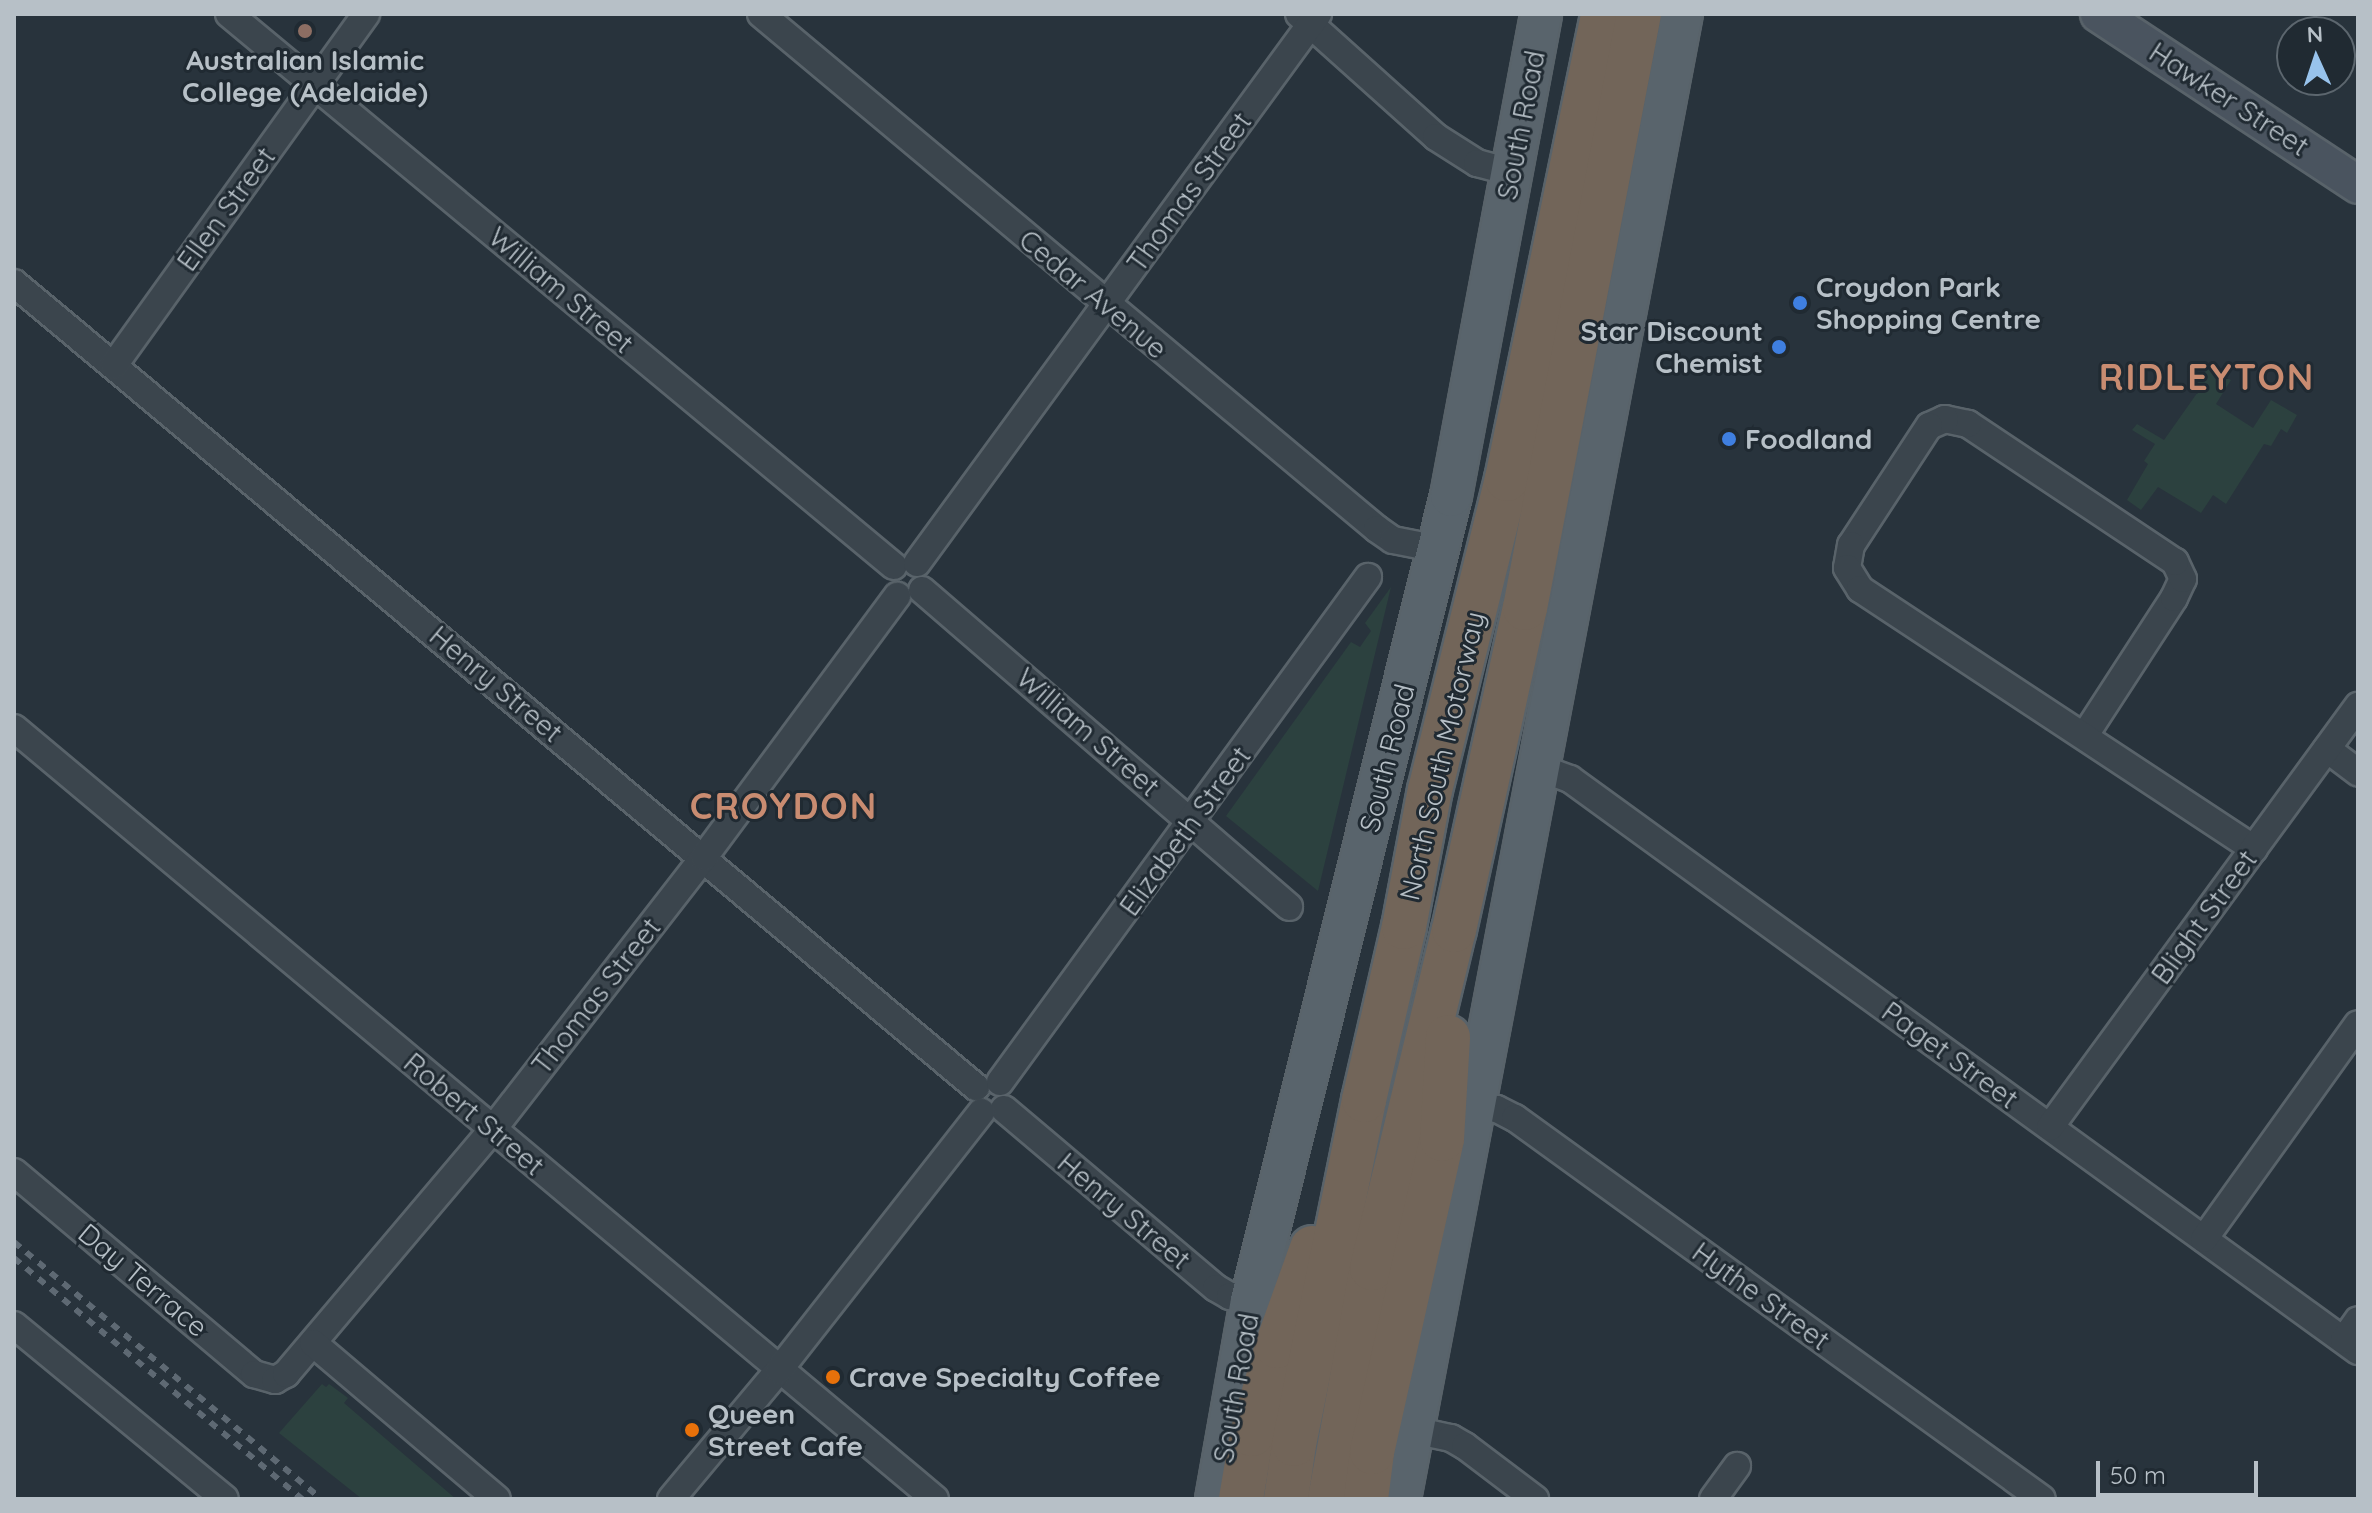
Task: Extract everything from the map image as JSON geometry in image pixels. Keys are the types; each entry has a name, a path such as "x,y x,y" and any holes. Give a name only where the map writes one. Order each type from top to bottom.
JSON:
{"highway":[{"name":"North South Motorway","path":"1286,1499 1294,1444 1364,1100 1404,927 1430,790 1507,479 1603,14"},
{"name":"North South Motorway","path":"1330,1499 1372,1268 1454,930 1531,578 1639,14"},
{"path":"1366,1499 1372,1452 1442,1139 1454,930"},
{"path":"1241,1499 1252,1434 1277,1346 1364,1100"}],"main road":[{"name":"South Road","path":"1216,1499 1251,1301 1439,549 1541,14"},
{"path":"1400,1499 1537,767 1584,545 1682,14"}],"street":[{"name":"William Street","path":"229,14 905,564"},
{"name":"Ellen Street","path":"114,365 366,14"},
{"name":"Cedar Avenue","path":"761,14 1107,307 1386,536 1439,549"},
{"name":"Hawker Street","path":"2099,14 2358,185"},
{"name":"Thomas Street","path":"905,564 1107,307 1309,17"},
{"path":"1309,17 1436,137 1477,163 1511,172"},
{"name":"Henry Street","path":"14,283 1216,1288 1251,1301"},
{"path":"2085,735 2174,598 2183,579 2175,562 1968,424 1945,419 1929,426 1851,545 1847,568 1860,589 2254,849"},
{"path":"905,564 926,578 910,593"},
{"name":"Elizabeth Street","path":"671,1499 779,1370 990,1098 1368,577"},
{"name":"William Street","path":"910,593 1192,822 1289,907"},
{"name":"Thomas Street","path":"275,1380 286,1374 313,1343 493,1129 910,593"},
{"name":"Blight Street","path":"2050,1127 2358,706"},
{"name":"Robert Street","path":"14,728 935,1499"},
{"path":"2327,749 2358,772"},
{"name":"Paget Street","path":"1537,767 1570,779 2204,1239 2353,1337"},
{"path":"2204,1239 2356,1030"},
{"name":"Hythe Street","path":"1474,1105 1497,1109 1515,1118 2042,1499"},
{"name":"Day Terrace","path":"14,1172 254,1374 275,1380"},
{"path":"14,1325 225,1499"},
{"path":"313,1343 497,1499"},
{"path":"1413,1430 1451,1438 1535,1499"},
{"path":"1713,1499 1737,1466"}],"green space":[{"path":"2207,369 2231,380 2216,404 2253,428 2271,400 2297,415 2287,433 2281,429 2271,446 2264,444 2226,504 2213,495 2201,513 2158,487 2141,510 2127,500 2148,464 2144,461 2155,444 2132,430 2137,424 2164,440 2200,389 2196,386"},
{"path":"1391,587 1318,891 1226,816 1351,642 1360,647 1371,631 1365,623"},
{"path":"322,1384 326,1387 329,1384 348,1398 344,1403 456,1499 362,1499 279,1433"}],"railway":[{"path":"14,1242 321,1499"},
{"path":"14,1258 302,1499"}],"place":[{"name":"Australian Islamic College (Adelaide)","path":"305,31"},
{"name":"Croydon Park Shopping Centre","path":"1800,303"},
{"name":"Star Discount Chemist","path":"1779,347"},
{"name":"Foodland","path":"1729,439"},
{"name":"Crave Specialty Coffee","path":"833,1377"},
{"name":"Queen Street Cafe","path":"692,1430"}],"district":[{"name":"RIDLEYTON","path":"2207,377"},
{"name":"CROYDON","path":"784,806"}]}
